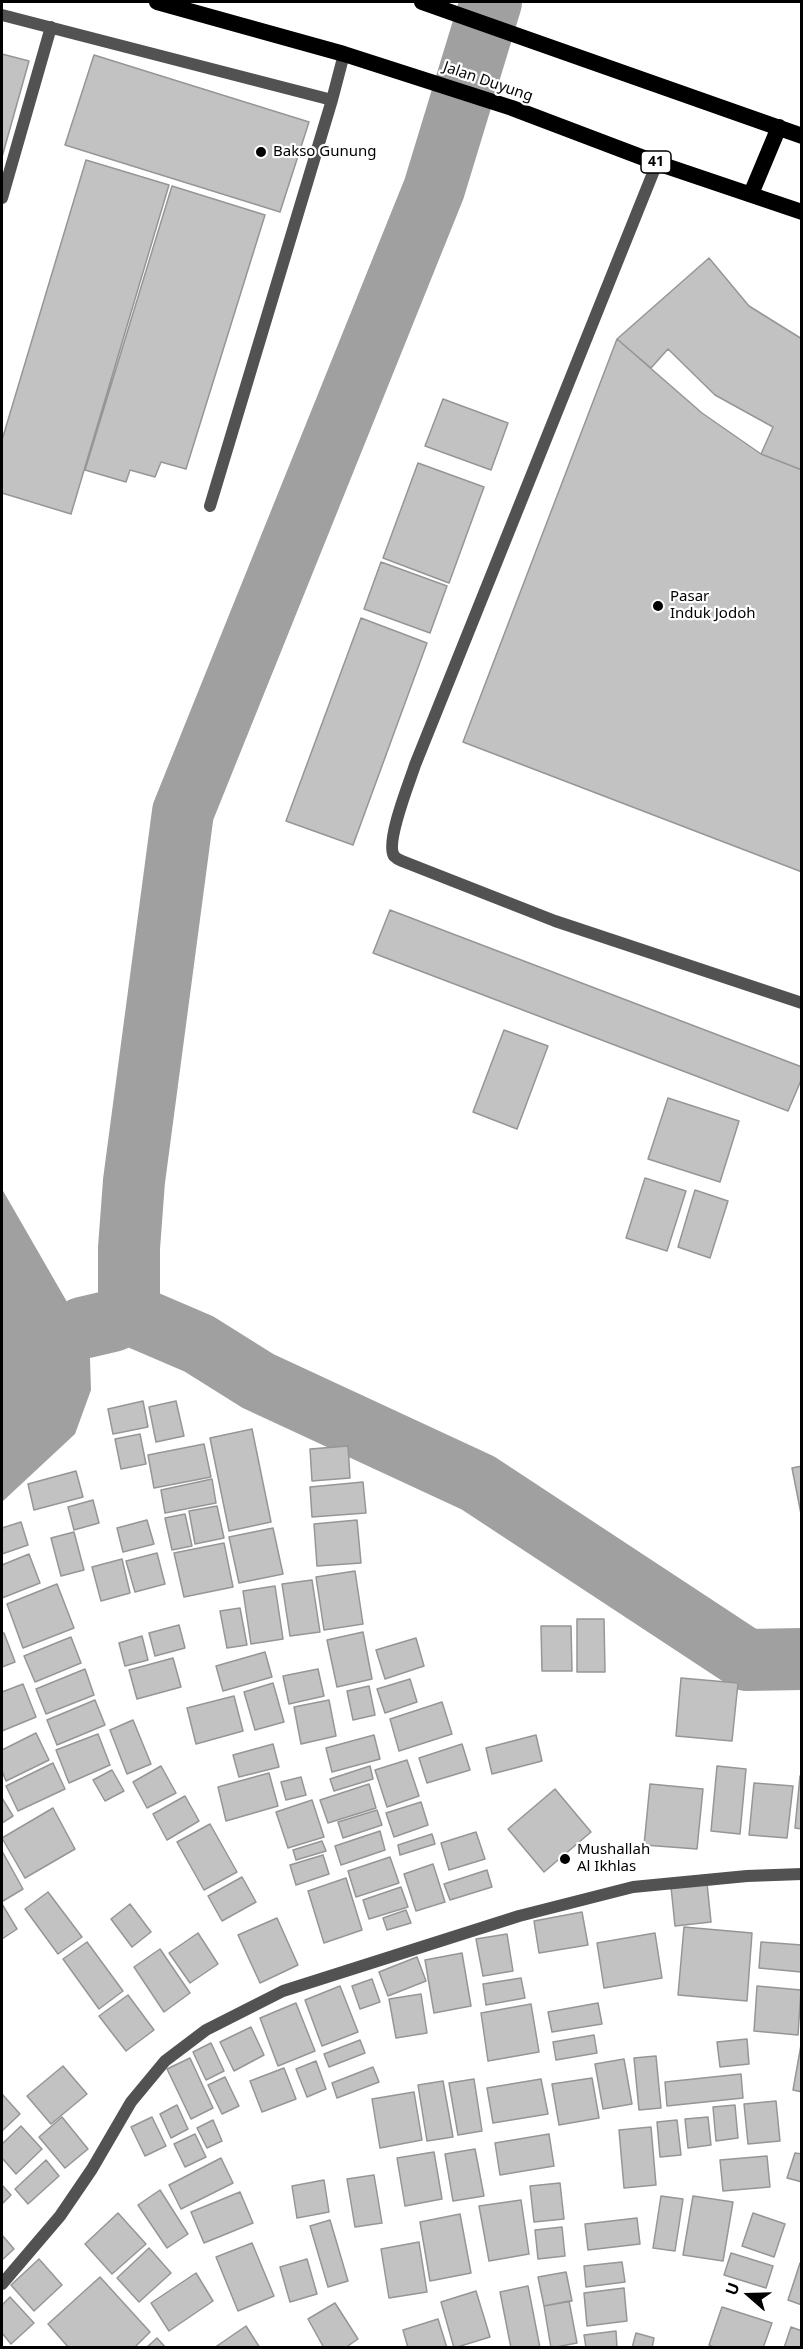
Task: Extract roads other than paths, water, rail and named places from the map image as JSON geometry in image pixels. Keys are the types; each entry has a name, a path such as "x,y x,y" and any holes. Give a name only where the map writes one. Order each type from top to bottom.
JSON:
{"highway":[{"name":"Jalan Duyung","path":"157,2 408,74 512,108 657,163 801,212"},
{"path":"425,2 801,136"},
{"path":"752,194 779,127"}],"street":[{"path":"2,15 332,100"},
{"path":"2,198 51,27"},
{"path":"210,506 344,54"},
{"path":"657,163 415,765 398,816 392,846 394,856 402,861 555,921 801,1003"},
{"path":"2,2284 60,2216 92,2169 131,2102 165,2061 206,2030 225,2020 283,1991 519,1916 633,1887 747,1876 801,1874"}],"waterway":[{"path":"82,1328 112,1321 129,1314 129,1248 134,1181 183,812 434,189 491,2"},
{"path":"129,1314 199,1344 258,1381 478,1483 747,1660 802,1659"}],"place":[{"name":"Bakso Gunung","path":"261,152"},
{"name":"Pasar Induk Jodoh","path":"658,606"},
{"name":"Mushallah Al Ikhlas","path":"565,1859"}]}
